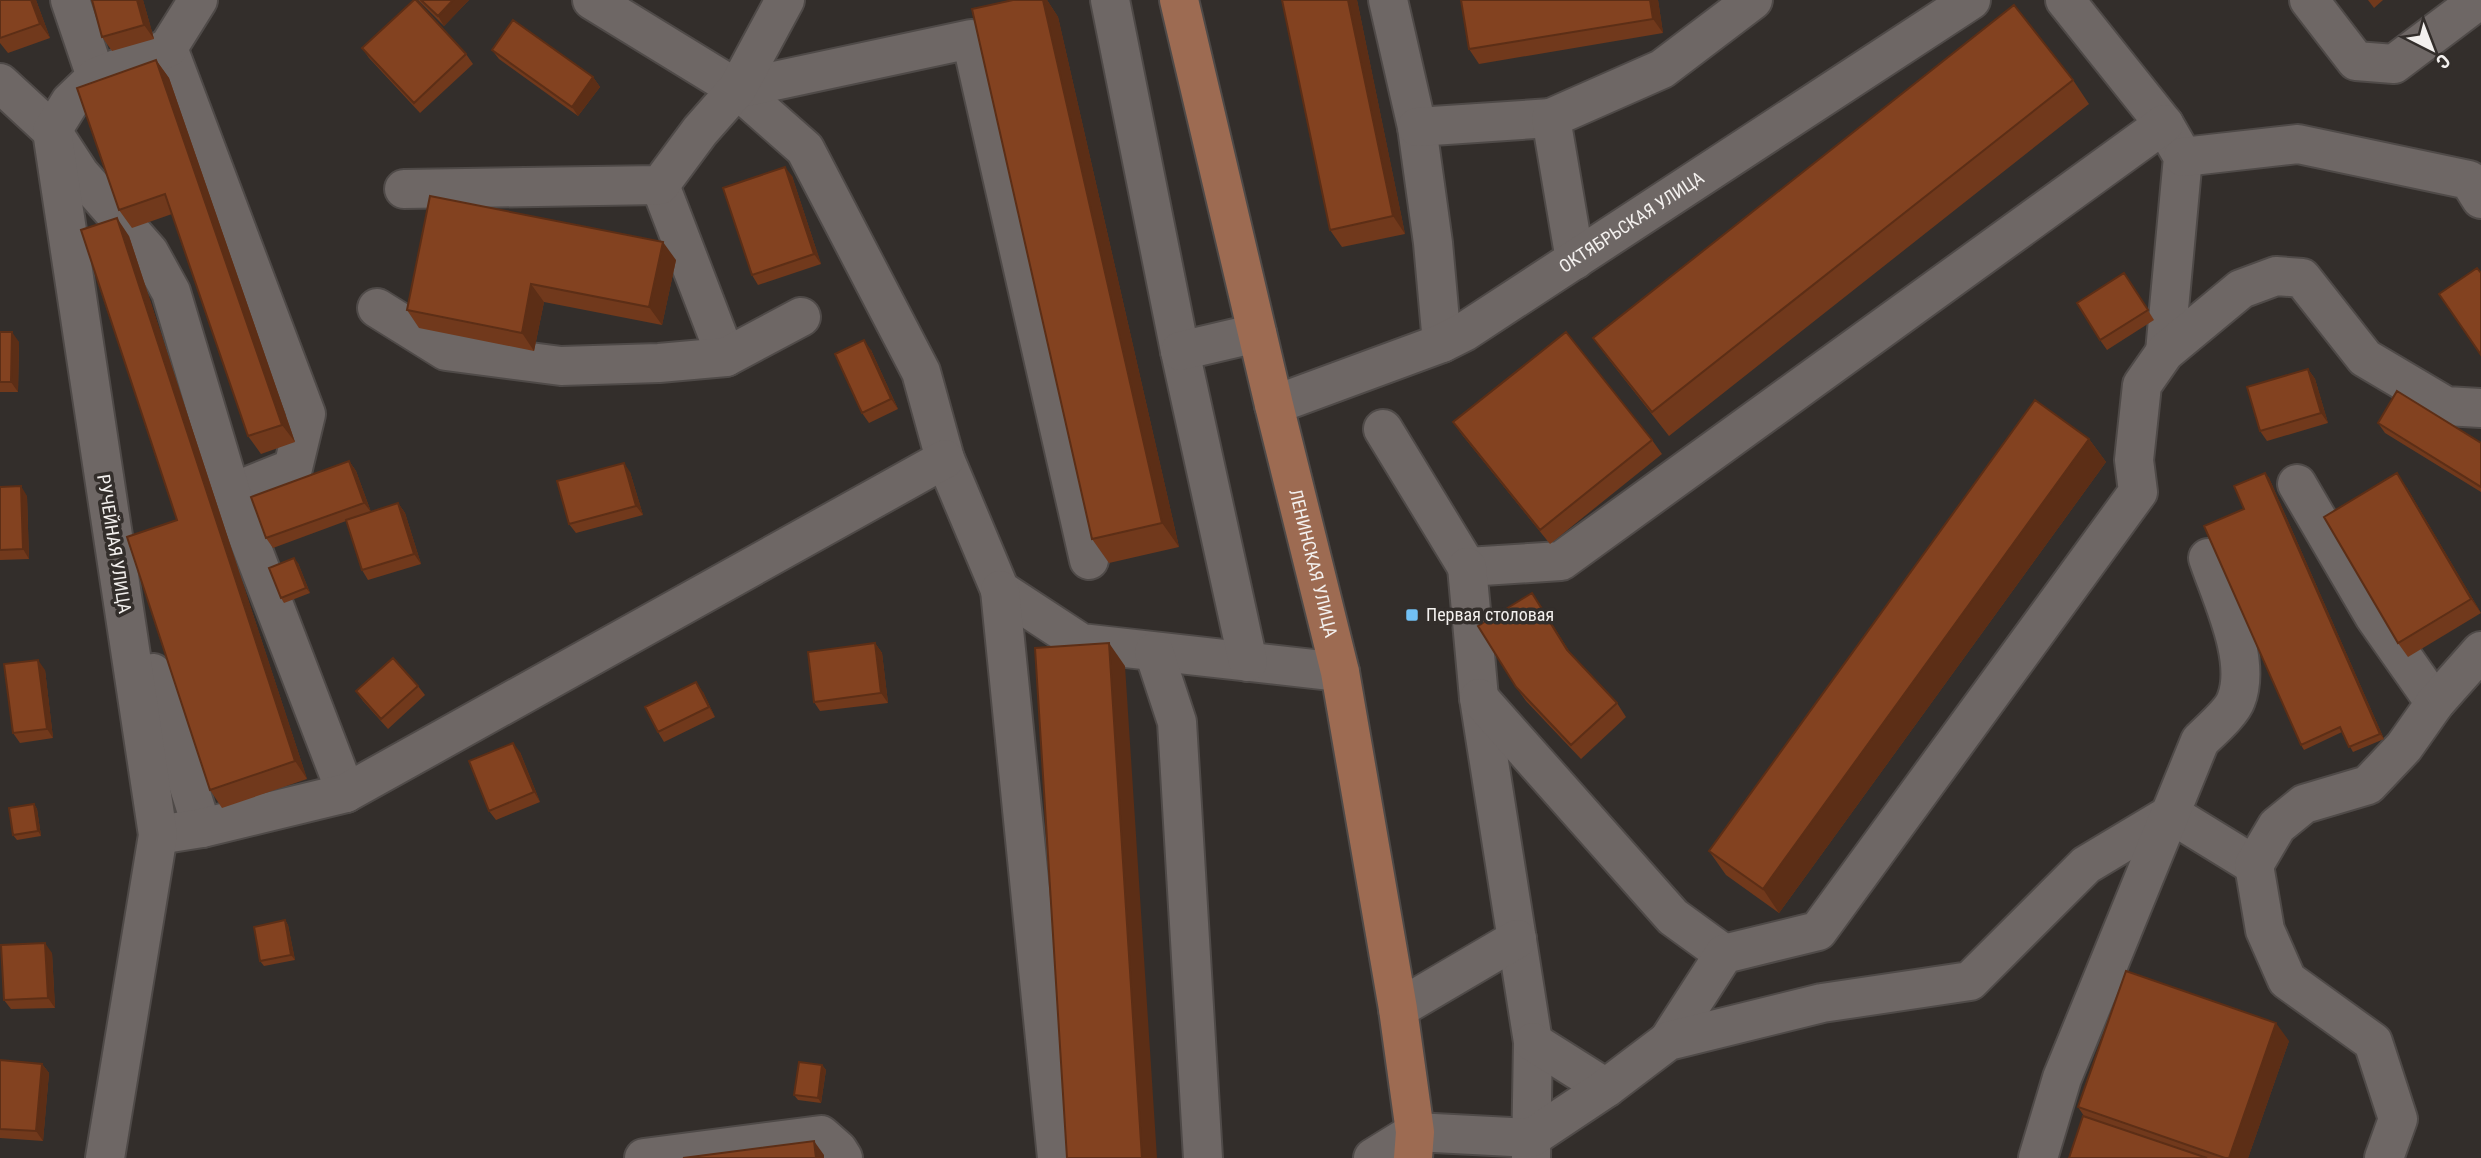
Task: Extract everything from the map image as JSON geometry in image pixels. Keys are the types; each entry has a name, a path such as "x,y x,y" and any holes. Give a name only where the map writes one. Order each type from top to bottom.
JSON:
{"main road":[{"name":"ЛЕНИНСКАЯ УЛИЦА","path":"1179,0 1340,673 1398,1009 1414,1145"}],"street":[{"path":"70,0 96,78"},
{"path":"52,131 70,102 96,78 168,48 198,0"},
{"path":"592,0 737,89 805,149 922,372 945,459 1000,590 1057,1158"},
{"path":"660,185 700,131 737,89 785,0"},
{"path":"1110,0 1180,351 1248,662"},
{"path":"1388,0 1416,127 1433,243 1442,343"},
{"path":"1416,127 1551,118 1662,69 1753,0"},
{"name":"ОКТЯБРЬСКАЯ УЛИЦА","path":"1274,405 1442,343 1464,332 1971,0"},
{"path":"2065,0 2164,124 2183,157 2165,352"},
{"path":"2309,0 2356,61 2394,64 2479,0"},
{"path":"737,89 971,39 1089,560"},
{"path":"168,48 306,414 293,468 231,493"},
{"path":"0,83 52,131 80,174 149,252 171,292 231,493 346,793"},
{"path":"1551,118 1575,260"},
{"path":"1467,567 1561,561 2164,124"},
{"name":"РУЧЕЙНАЯ УЛИЦА","path":"52,131 158,835 104,1158"},
{"path":"2183,157 2298,144 2469,180 2481,199"},
{"path":"404,189 660,185"},
{"path":"660,185 726,357"},
{"path":"1373,1158 1414,1145 1531,1148 1668,1041 1724,954 1818,931 2138,492 2134,460 2142,385 2165,352 2241,289 2276,276 2302,278 2365,358 2446,406 2481,408"},
{"path":"377,308 446,351 561,366 659,363 726,357 801,317"},
{"path":"1180,351 1257,333"},
{"path":"1383,429 1467,567 1479,698 1533,1042 1531,1148"},
{"path":"158,835 202,828 346,793 945,459"},
{"path":"2297,484 2374,616 2435,703"},
{"path":"2038,1158 2062,1078 2200,741 2236,702 2241,682 2237,643 2207,558"},
{"path":"1000,590 1081,643 1340,673"},
{"path":"143,642 202,828"},
{"path":"2384,1158 2398,1119 2372,1042 2287,980 2265,930 2254,865 2277,826 2304,804 2368,785 2404,747 2435,703 2481,651"},
{"path":"1154,652 1177,722 1203,1158"},
{"path":"1479,698 1673,916 1724,954"},
{"path":"1668,1041 1822,1003 1970,981 2087,865 2171,814"},
{"path":"2171,814 2254,865"},
{"path":"1398,1009 1517,940"},
{"path":"1533,1042 1606,1088"},
{"path":"644,1158 821,1135 838,1150 842,1158"}],"building":[{"path":"0,0 31,0 40,24 0,38"},
{"path":"92,0 137,0 144,25 102,37"},
{"path":"414,0 466,54 414,103 362,48"},
{"path":"421,0 453,0 438,16"},
{"path":"1013,0 1043,0 1162,523 1092,539 972,9"},
{"path":"1282,0 1348,0 1393,216 1330,230"},
{"path":"1461,0 1650,0 1653,19 1469,49"},
{"path":"2014,5 2073,80 1652,412 1593,338"},
{"path":"513,20 593,77 572,107 492,50"},
{"path":"156,60 282,425 248,436 165,194 119,210 77,88"},
{"path":"785,167 814,254 752,275 723,188"},
{"path":"430,196 663,242 649,307 531,284 522,333 407,310"},
{"path":"117,218 295,761 210,790 127,537 177,520 81,230"},
{"path":"2477,268 2481,273 2481,355 2439,294"},
{"path":"2124,273 2148,310 2100,340 2077,303"},
{"path":"0,332 12,332 11,382 0,382"},
{"path":"1566,332 1652,440 1540,530 1453,422"},
{"path":"864,340 891,399 862,413 835,354"},
{"path":"2308,369 2321,413 2260,431 2247,387"},
{"path":"2397,391 2481,443 2481,487 2378,423"},
{"path":"2035,400 2089,439 1763,889 1709,851"},
{"path":"349,461 364,503 266,538 251,497"},
{"path":"624,463 636,506 569,524 557,481"},
{"path":"2265,473 2380,734 2349,747 2340,727 2301,745 2204,526 2244,509 2234,486"},
{"path":"2397,473 2471,599 2398,643 2324,517"},
{"path":"21,486 23,549 0,550 0,487"},
{"path":"398,503 414,554 362,570 346,520"},
{"path":"294,558 306,588 281,598 269,568"},
{"path":"1532,593 1567,650 1617,703 1571,745 1516,687 1478,626"},
{"path":"875,643 881,693 814,702 808,652"},
{"path":"1109,643 1142,1158 1067,1158 1035,648"},
{"path":"393,658 418,686 381,719 356,691"},
{"path":"38,660 47,729 13,733 4,664"},
{"path":"696,682 709,707 658,732 645,707"},
{"path":"513,743 534,792 489,811 469,761"},
{"path":"34,804 38,831 13,835 9,808"},
{"path":"285,920 291,955 260,961 254,927"},
{"path":"45,943 48,998 4,1000 1,945"},
{"path":"2126,971 2276,1023 2229,1158 2078,1107"},
{"path":"0,1060 42,1064 36,1131 0,1129"},
{"path":"799,1062 822,1065 818,1098 794,1095"},
{"path":"2083,1116 2207,1158 2069,1158"},
{"path":"814,1141 816,1158 683,1158"}],"place":[{"name":"Первая столовая","path":"1412,615"}]}
